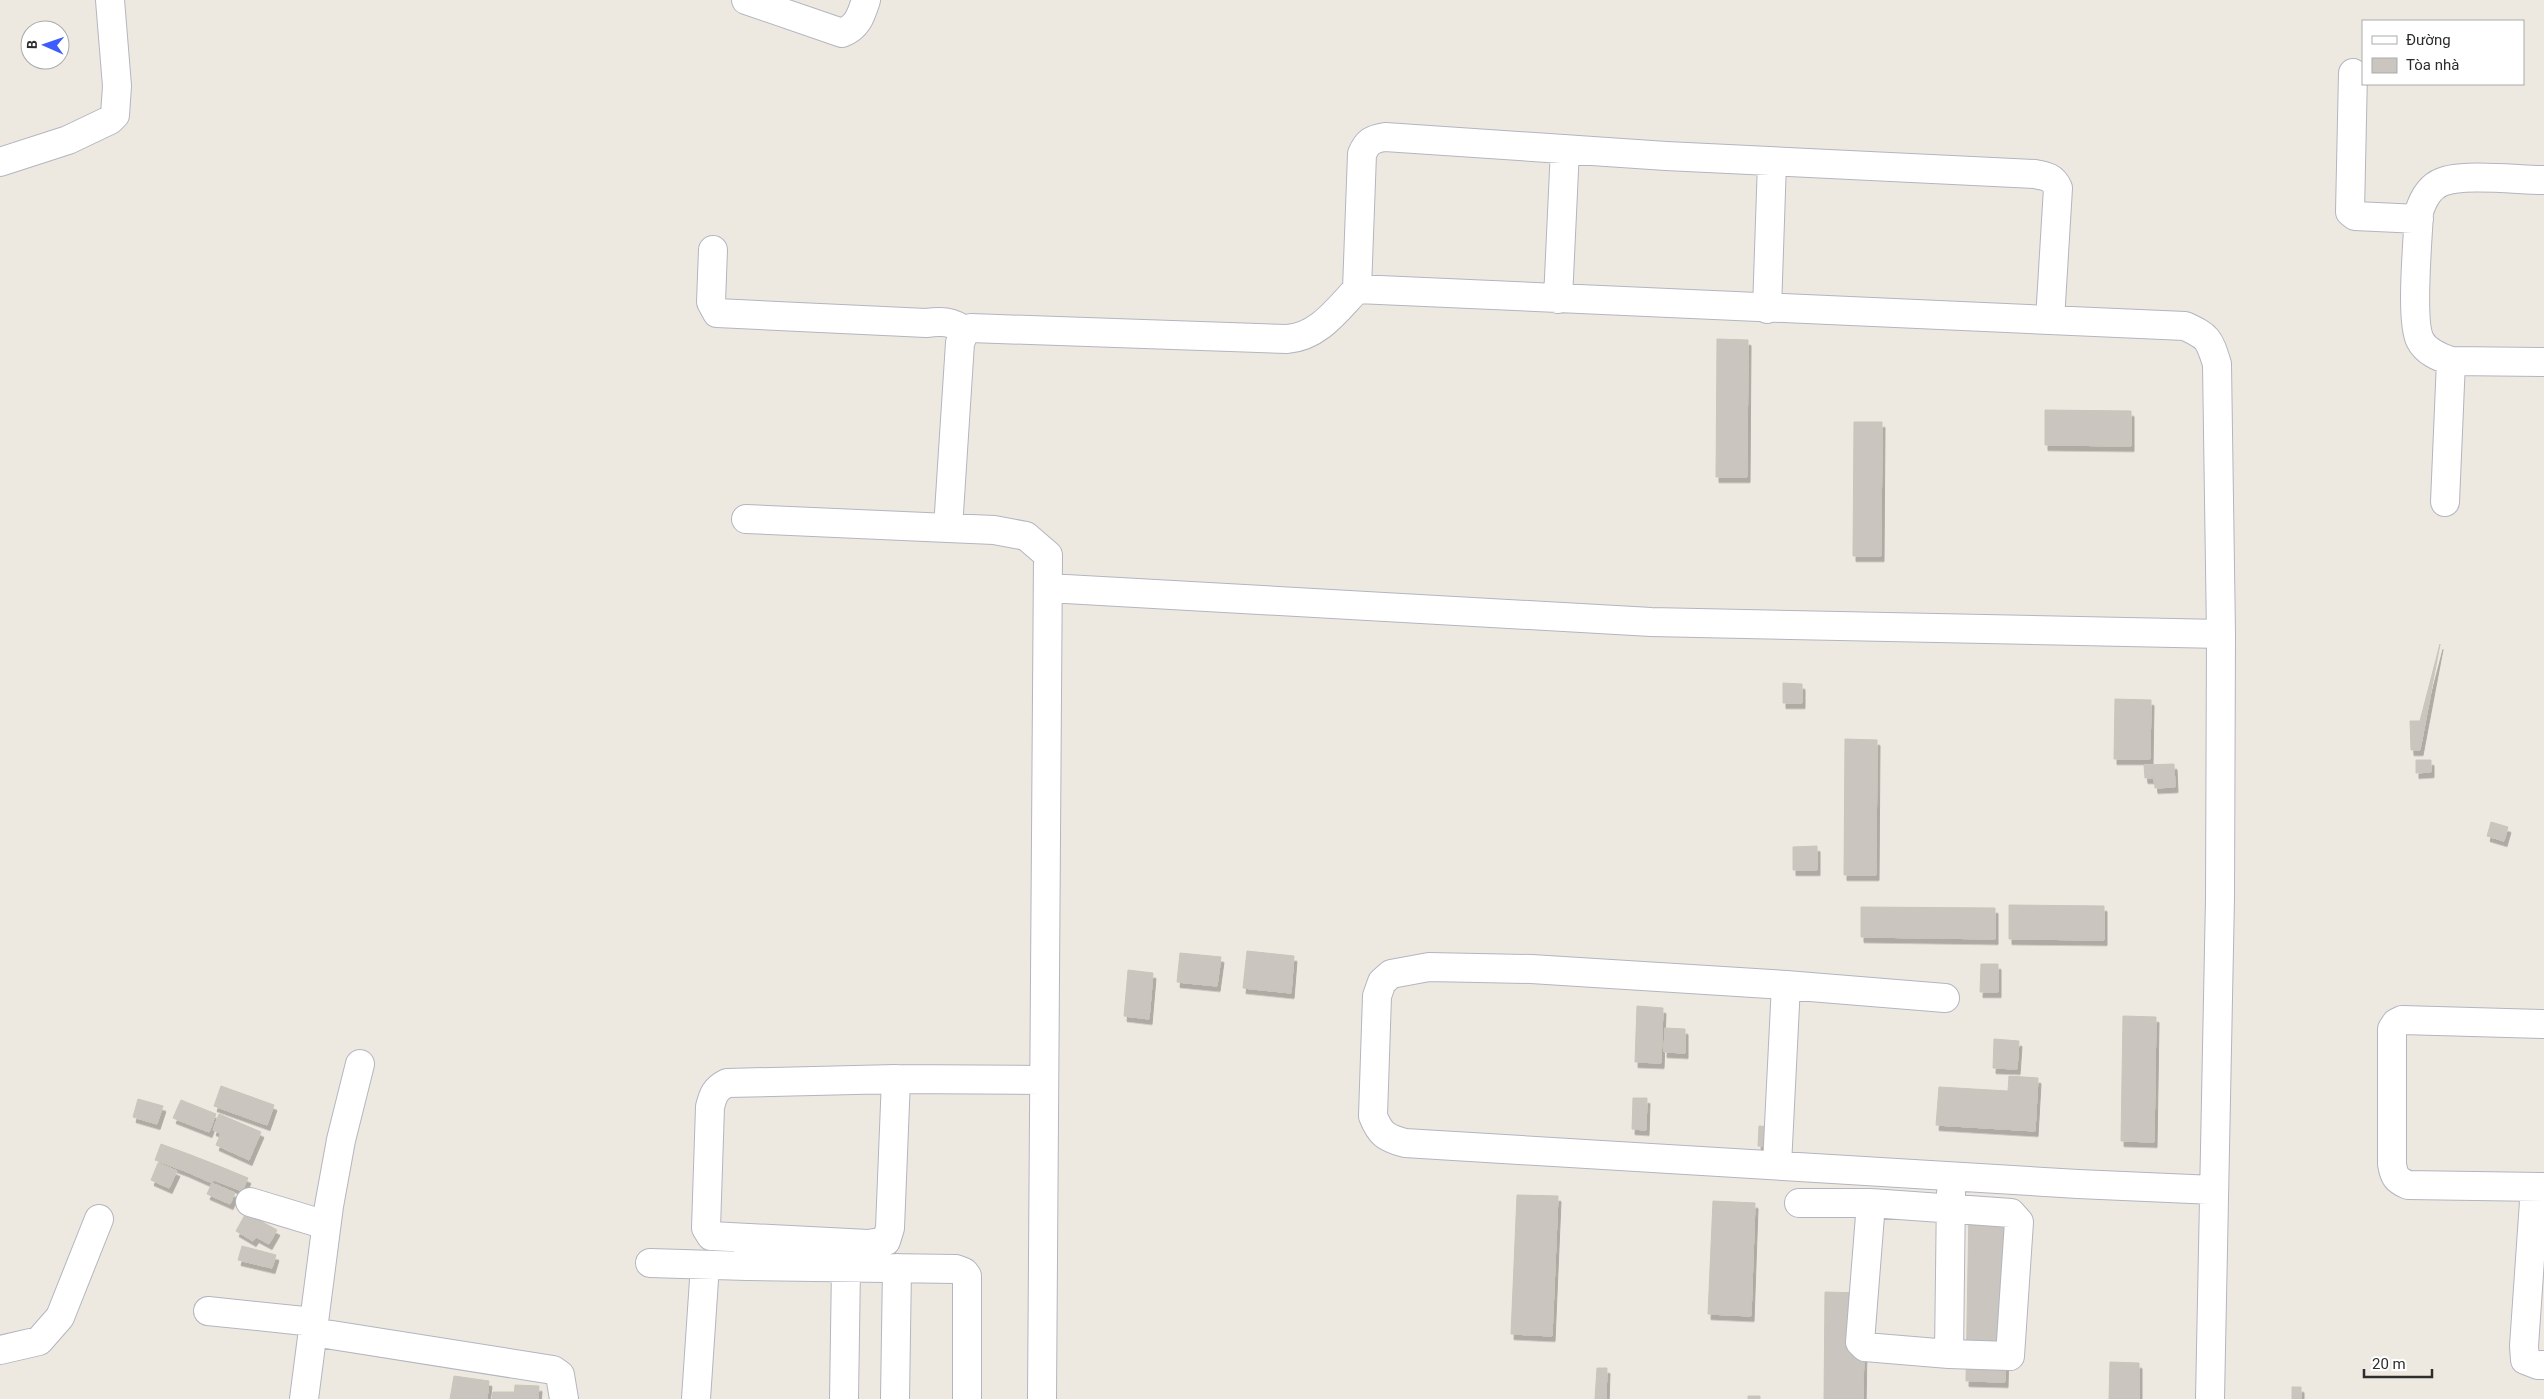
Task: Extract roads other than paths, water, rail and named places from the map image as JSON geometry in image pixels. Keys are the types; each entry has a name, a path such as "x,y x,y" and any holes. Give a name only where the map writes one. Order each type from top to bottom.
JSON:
{"street":[{"path":"0,162 68,140 110,120 115,115 117,86 110,0"},
{"path":"746,0 842,33 852,29 860,18 866,0"},
{"path":"2353,73 2350,212 2355,216 2419,219"},
{"path":"948,528 960,343 965,331 971,328 1300,338 1313,332 1333,315 1357,289 1362,154 1367,144 1374,138 1385,137 1772,162 2048,176 2054,180 2058,188 2050,320"},
{"path":"1558,299 1565,149"},
{"path":"1767,309 1772,162"},
{"path":"2544,180 2460,178 2442,182 2424,197 2419,219 2416,328 2420,340 2426,349 2451,361 2544,362"},
{"path":"713,250 711,302 717,313 926,323 938,321 950,322 965,331"},
{"path":"1357,289 1767,309 2185,326 2204,334 2211,345 2217,364 2221,634 2220,898 2210,1399"},
{"path":"2445,502 2451,361"},
{"path":"746,519 994,530 1026,536 1048,555 1042,1399"},
{"path":"1048,588 1651,622 2221,634"},
{"path":"1945,998 1786,985 1531,970 1429,967 1403,970 1391,974 1382,982 1377,996 1372,1116 1379,1131 1387,1138 1405,1143 2214,1190"},
{"path":"1777,1164 1786,985"},
{"path":"2544,1024 2402,1020 2396,1023 2392,1029 2392,1164 2394,1176 2399,1182 2408,1185 2540,1187 2524,1346 2525,1360 2544,1365"},
{"path":"304,1399 326,1225 341,1140 360,1064"},
{"path":"883,1259 846,1267 812,1254 749,1238 711,1236 706,1228 710,1107 713,1094 719,1087 727,1083 896,1079 1043,1080"},
{"path":"895,1399 883,1259 890,1228 896,1079"},
{"path":"1948,1354 1952,1176"},
{"path":"250,1202 326,1225"},
{"path":"1799,1203 1871,1202 2011,1212 2019,1222 2010,1356 1865,1348 1860,1342 1871,1202"},
{"path":"0,1350 39,1341 60,1317 99,1218"},
{"path":"747,1266 749,1238"},
{"path":"650,1263 747,1266 812,1254 883,1259 956,1269 964,1272 967,1276 967,1399"},
{"path":"696,1399 705,1264"},
{"path":"844,1399 846,1267"},
{"path":"208,1311 313,1327 553,1370 560,1375 564,1399"}]}
